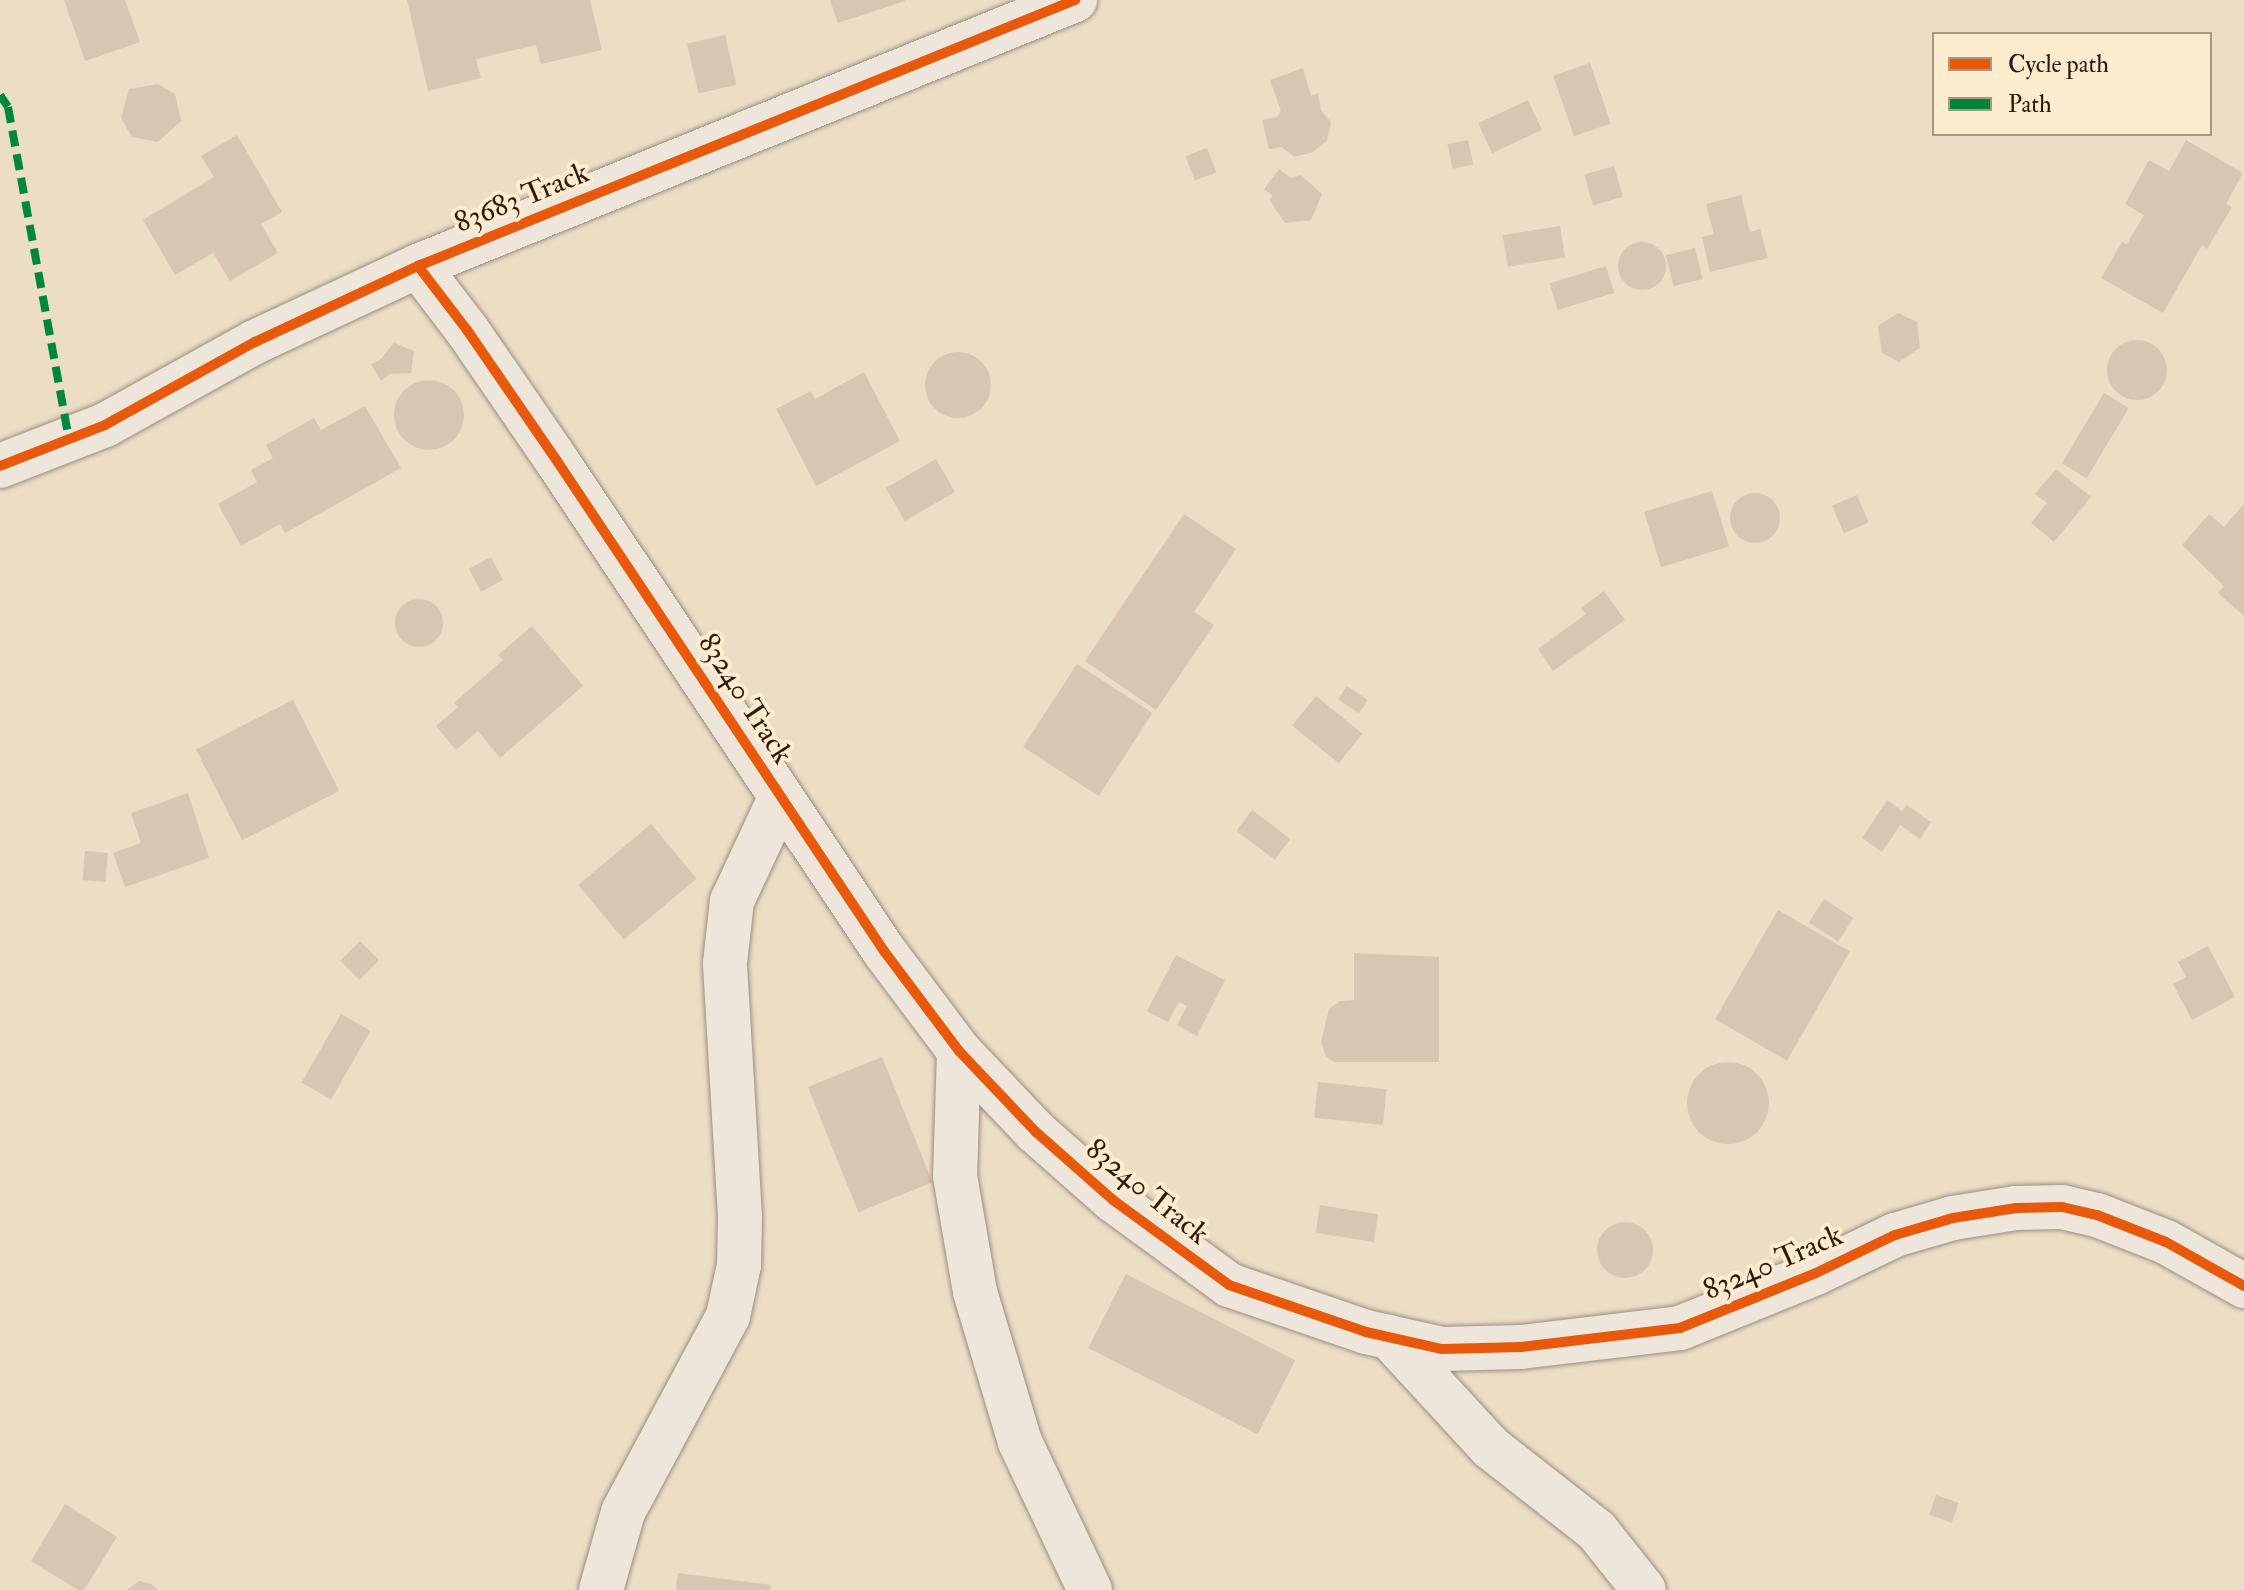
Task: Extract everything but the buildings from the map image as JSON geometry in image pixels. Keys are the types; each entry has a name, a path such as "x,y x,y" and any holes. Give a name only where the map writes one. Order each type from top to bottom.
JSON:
{"street":[{"name":"83683 Track","path":"0,466 105,425 255,342 418,266 1075,0"},
{"name":"83240 Track","path":"418,266 467,330 557,461 884,951 959,1051 1036,1132 1113,1200 1219,1278 1293,1309 1389,1337 1442,1349 1521,1347 1680,1328 1816,1273 1895,1235 1953,1218 2016,1208 2062,1207 2097,1215 2166,1242 2244,1286"},
{"path":"601,1590 623,1512 728,1316 739,1265 740,1217 725,963 732,901 780,798"},
{"path":"959,1051 955,1176 975,1292 1020,1442 1090,1590"},
{"path":"1389,1337 1490,1447 1597,1531 1644,1590"}],"marked path":[{"path":"0,95 8,107 69,440"}],"cycle path":[{"path":"0,466 105,425 255,342 418,266 1075,0"},
{"path":"418,266 467,330 557,461 884,951 959,1051 1036,1132 1113,1200 1229,1285 1366,1332 1442,1349 1521,1347 1680,1328 1816,1273 1895,1235 1953,1218 2016,1208 2062,1207 2097,1215 2166,1242 2244,1286"}]}
